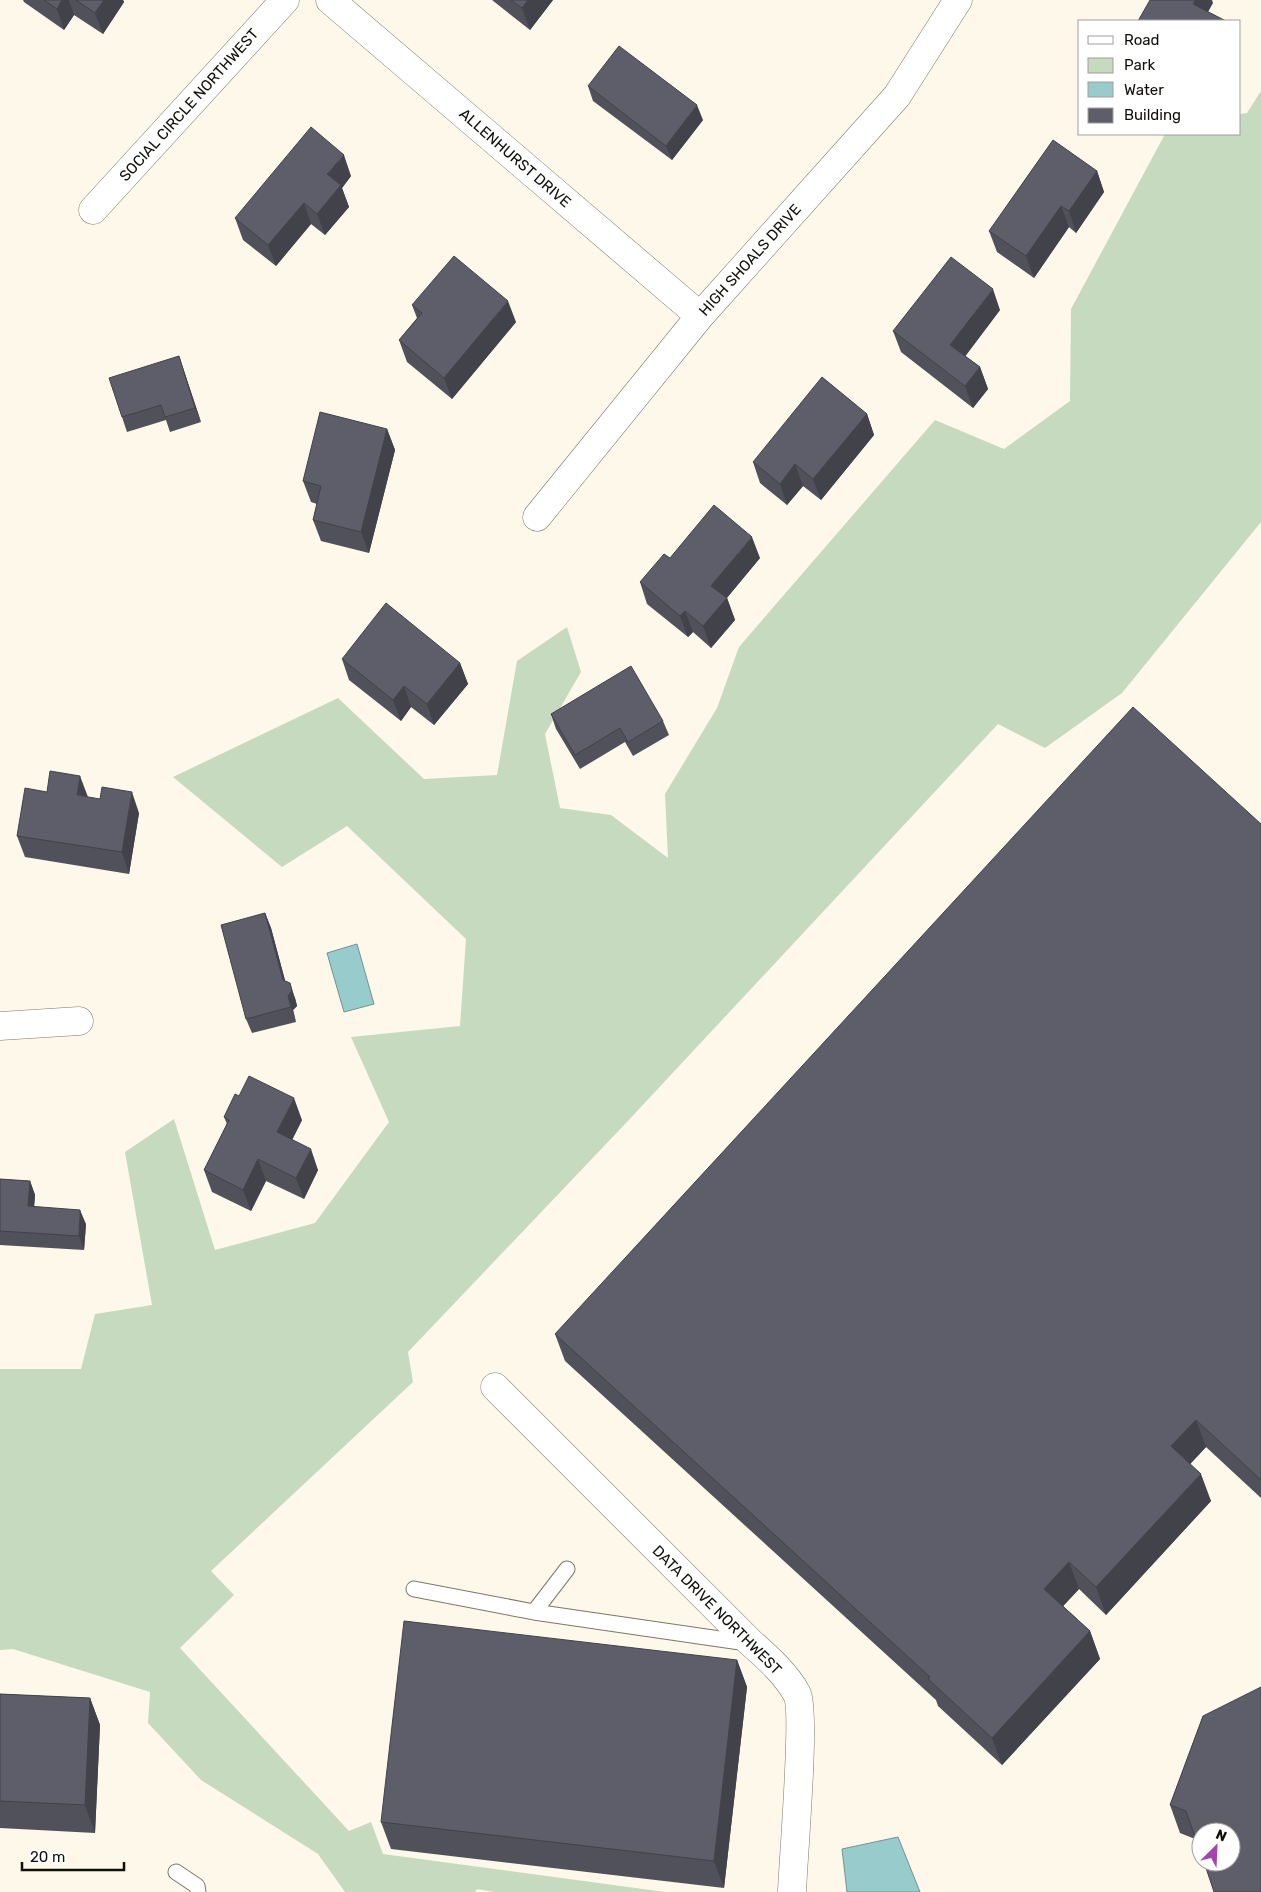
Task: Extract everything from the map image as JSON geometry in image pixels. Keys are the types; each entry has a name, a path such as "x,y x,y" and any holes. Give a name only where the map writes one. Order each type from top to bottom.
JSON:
{"street":[{"name":"SOCIAL CIRCLE NORTHWEST","path":"93,210 285,0"},
{"name":"ALLENHURST DRIVE","path":"330,0 700,316"},
{"name":"HIGH SHOALS DRIVE","path":"537,517 700,316 897,96 958,0"},
{"path":"0,1026 79,1021"},
{"name":"DATA DRIVE NORTHWEST","path":"495,1386 751,1643 773,1662 798,1696 800,1728 792,1892"}],"lane":[{"path":"534,1612 567,1570"},
{"path":"414,1589 534,1612 751,1643"},
{"path":"176,1872 197,1886 198,1892"}],"green space":[{"path":"1261,91 1261,522 1122,693 1045,748 998,724 626,1123 408,1352 413,1382 211,1571 234,1595 180,1648 349,1831 371,1822 383,1854 665,1892 494,1892 477,1889 475,1892 345,1892 318,1854 201,1780 148,1723 150,1692 13,1649 0,1650 0,1369 81,1369 95,1314 152,1305 125,1152 174,1119 215,1250 315,1223 389,1122 351,1037 460,1026 466,939 347,826 282,867 173,777 338,698 424,779 497,775 517,661 567,627 581,672 545,734 560,808 611,815 668,858 665,794 717,708 739,647 935,420 1004,449 1070,401 1071,309 1164,135 1241,135 1241,114 1247,113"}],"water":[{"path":"357,944 374,1004 344,1012 327,953"},
{"path":"898,1837 920,1892 847,1892 842,1849"}],"building":[{"path":"44,0 62,0 57,9"},
{"path":"76,0 104,0 95,13"},
{"path":"511,0 528,0 522,8"},
{"path":"1150,0 1195,0 1193,4 1224,20 1139,20"},
{"path":"619,46 697,105 666,146 588,86"},
{"path":"311,127 344,155 327,174 341,185 317,214 304,203 268,245 235,218"},
{"path":"1053,140 1097,171 1069,211 1061,206 1026,256 989,231"},
{"path":"454,256 508,301 444,378 399,340 422,313 412,305"},
{"path":"951,257 993,289 950,345 980,367 965,386 893,331"},
{"path":"179,356 195,408 165,417 161,405 122,417 109,378"},
{"path":"822,377 867,414 813,479 795,464 780,484 753,462"},
{"path":"320,412 387,429 361,532 313,520 321,486 303,481"},
{"path":"714,505 752,537 711,586 727,598 703,626 685,611 680,616 640,582 664,554 670,558"},
{"path":"386,603 460,663 427,704 404,686 393,700 342,659"},
{"path":"631,666 663,721 628,742 620,728 575,755 551,714"},
{"path":"1133,707 1261,824 1261,1480 1196,1420 1171,1446 1201,1474 1096,1587 1069,1562 1044,1589 1090,1631 992,1738 928,1679 930,1677 555,1334"},
{"path":"50,771 80,776 77,795 100,799 102,787 132,792 122,852 17,836 25,788 47,792"},
{"path":"265,913 283,980 290,983 292,991 288,996 291,1007 246,1019 221,925"},
{"path":"249,1076 294,1098 277,1132 311,1149 296,1178 258,1159 243,1190 204,1170 229,1120 224,1117 235,1094 239,1096"},
{"path":"0,1179 30,1181 28,1206 80,1210 79,1236 0,1231"},
{"path":"404,1621 737,1660 714,1861 381,1822"},
{"path":"1261,1687 1261,1892 1214,1892 1207,1872 1241,1872 1241,1822 1191,1822 1191,1825 1186,1811 1170,1805 1203,1716"},
{"path":"0,1694 90,1698 85,1805 0,1801"}]}
